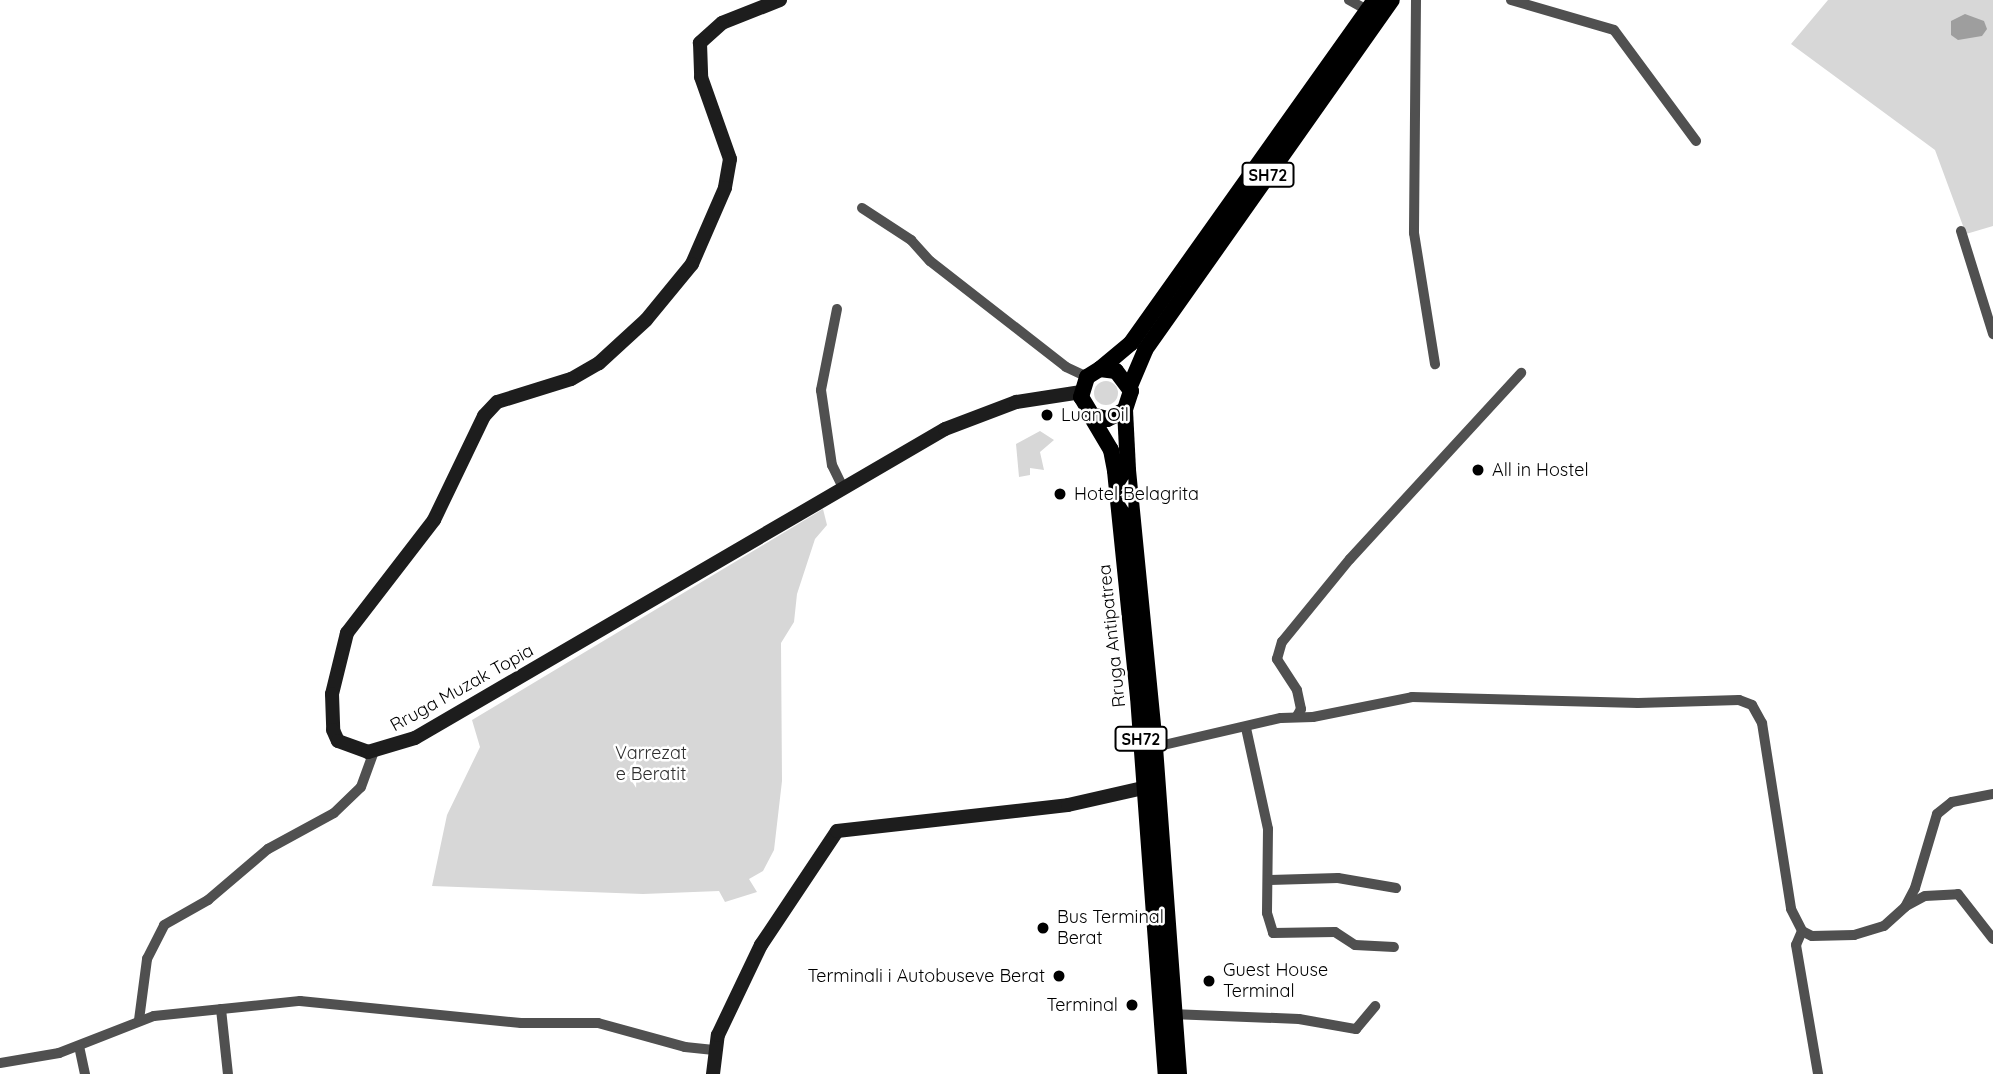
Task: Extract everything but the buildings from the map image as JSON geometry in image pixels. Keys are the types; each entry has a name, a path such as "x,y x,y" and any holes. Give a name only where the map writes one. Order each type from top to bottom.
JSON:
{"main road":[{"name":"Rruga Antipatrea","path":"1151,785 1155,747 1113,461 1088,411 1090,380 1131,343 1374,9 1392,0"},
{"name":"Rruga Antipatrea","path":"1179,1074 1168,1014 1151,785 1133,597 1125,410 1130,386 1144,350 1374,9"},
{"path":"1090,380 1121,373 1130,386"},
{"path":"1088,411 1107,419 1125,410"},
{"name":"Rruga Antipatrea","path":"1166,1074 1168,1014"}],"street":[{"path":"139,1020 147,959 163,925 208,900 268,849 334,813 361,787 374,751 348,747 333,730 332,694 351,623 434,520 484,416 497,402 571,379 599,363 646,320 692,264 725,188 730,159 701,78 700,43 722,23 780,0"},
{"path":"1349,0 1374,9"},
{"path":"1416,0 1414,233 1436,364"},
{"path":"1511,0 1614,30 1696,141"},
{"path":"862,208 911,240 930,261 1066,367 1090,380"},
{"path":"1961,231 1993,334"},
{"path":"837,309 821,390 832,465 843,488"},
{"path":"1297,716 1301,709 1297,690 1277,659 1282,642 1350,559 1521,373"},
{"name":"Rruga Muzak Topia","path":"374,751 393,748 461,714 945,429 1016,401 1090,380"},
{"path":"1155,747 1297,716 1313,717 1412,697 1638,703 1738,700 1752,705 1762,723 1791,909 1802,931 1812,936 1871,932 1905,907 1925,897 1958,894 1993,939"},
{"path":"1246,728 1268,829 1267,913 1273,933 1335,932 1355,945 1394,947"},
{"path":"713,1074 714,1050 772,925 837,831 1068,805 1151,785"},
{"path":"1905,907 1937,814 1952,802 1993,794"},
{"path":"1268,880 1338,878 1396,888"},
{"path":"1802,931 1796,945 1818,1074"},
{"path":"0,1063 79,1046 139,1020 300,1001 522,1023 598,1023 685,1047 714,1050"},
{"path":"1168,1014 1299,1019 1356,1029 1375,1006"},
{"path":"221,1009 228,1074"},
{"path":"79,1046 85,1074"}],"green space":[{"path":"1828,0 1993,0 1993,226 1966,234 1935,150 1791,44"},
{"path":"1106,381 1115,384 1118,393 1115,402 1106,405 1097,402 1094,393 1097,384"},
{"path":"1040,431 1054,440 1040,452 1044,470 1030,468 1030,475 1019,477 1016,444"},
{"name":"Varrezat e Beratit","path":"823,509 827,525 815,539 797,594 794,622 781,643 782,781 774,850 763,871 749,879 757,892 725,902 719,891 643,894 432,886 447,815 480,747 472,720"}],"shaded area":[{"path":"1965,14 1984,21 1987,29 1982,36 1958,40 1951,35 1951,21"}],"place":[{"name":"Luan Oil","path":"1047,415"},
{"name":"All in Hostel","path":"1478,470"},
{"name":"Hotel Belagrita","path":"1060,494"},
{"name":"Bus Terminal Berat","path":"1043,928"},
{"name":"Terminali i Autobuseve Berat","path":"1059,976"},
{"name":"Guest House Terminal","path":"1209,981"},
{"name":"Terminal","path":"1132,1005"}]}
